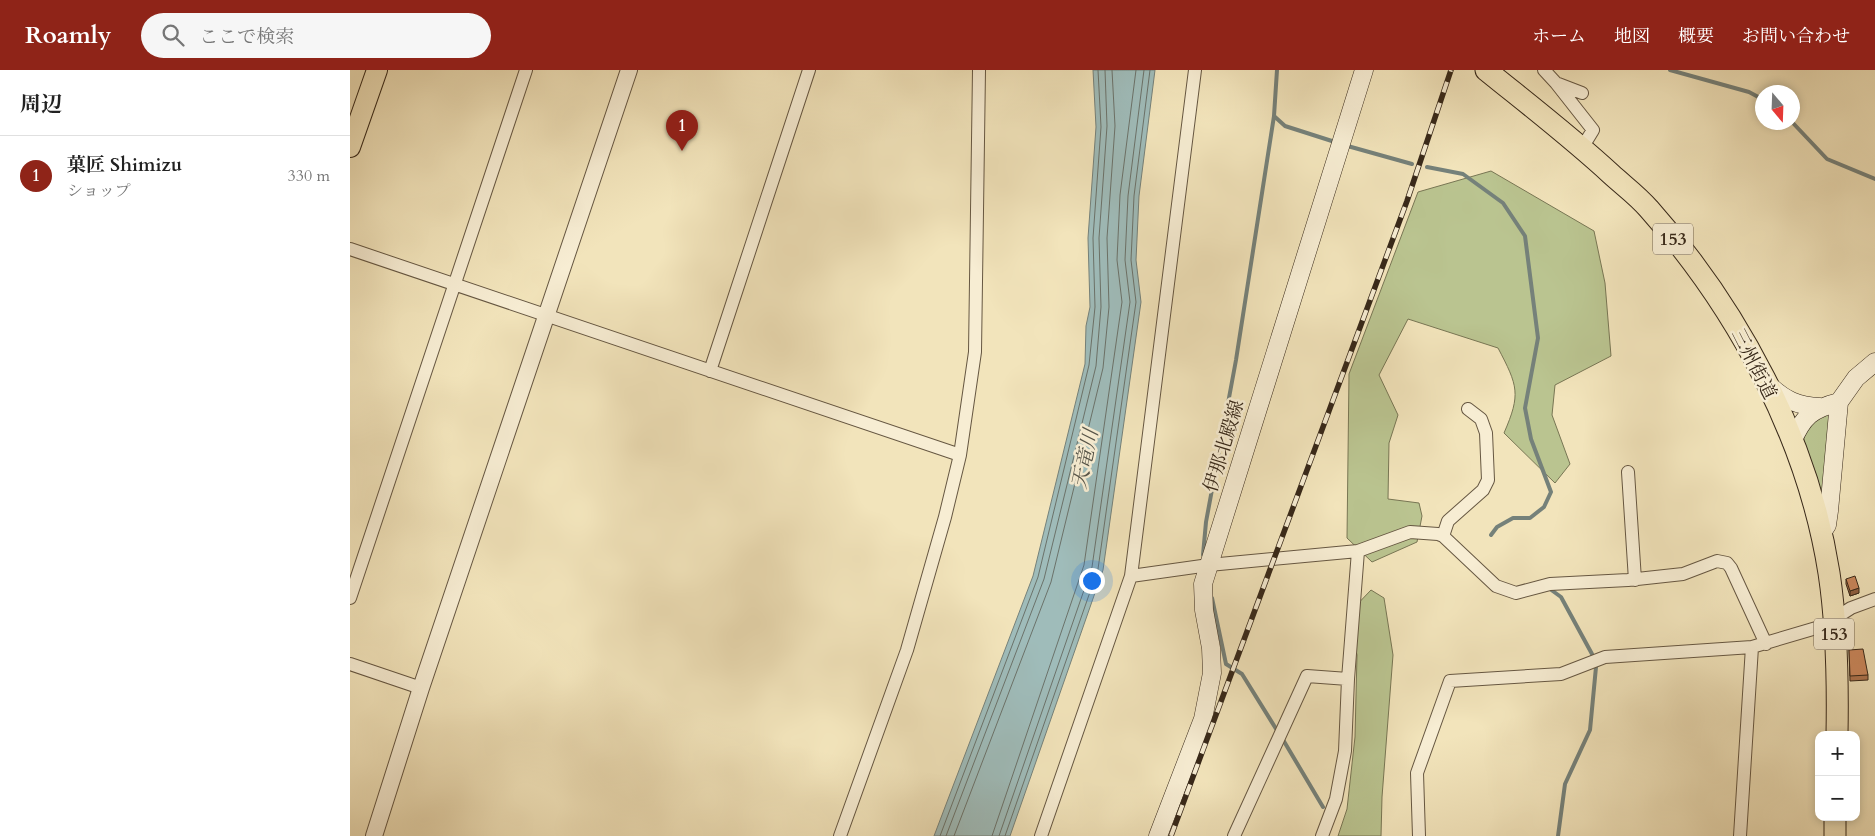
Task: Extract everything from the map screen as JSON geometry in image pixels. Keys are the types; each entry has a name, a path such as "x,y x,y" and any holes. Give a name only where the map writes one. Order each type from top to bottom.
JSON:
{"highway":[{"name":"三州街道","path":"1493,75 1582,148 1648,208 1703,276 1749,347 1792,442 1821,534 1829,574 1833,620 1836,661 1837,731"},
{"path":"1835,821 1835,836"}],"main road":[{"path":"350,147 377,70"},
{"name":"伊那北殿線","path":"1158,836 1202,719 1212,673 1211,648 1204,610 1203,584 1364,70"},
{"path":"1821,534 1827,525 1829,511 1839,402 1856,378 1875,362"},
{"path":"1764,380 1780,395 1794,403 1820,407"},
{"path":"1792,442 1803,420 1820,407 1839,402"}],"street":[{"path":"350,598 526,70"},
{"path":"374,836 421,688 629,70"},
{"path":"710,371 809,70"},
{"path":"840,836 907,650 945,517 960,455 976,352 979,70"},
{"path":"1041,836 1131,576 1195,70"},
{"path":"1544,70 1593,130 1582,148"},
{"path":"1556,84 1582,92"},
{"path":"350,249 960,455"},
{"path":"1443,536 1448,521 1483,490 1488,480 1486,434 1480,419 1468,409"},
{"path":"1628,472 1634,580"},
{"path":"1131,576 1209,565 1358,551 1410,532 1443,536 1496,586 1516,593 1550,584 1634,580 1683,574 1717,561 1727,563 1766,644"},
{"path":"1322,836 1336,799 1345,751 1348,679 1358,551"},
{"path":"1419,836 1417,773 1450,681 1561,674 1595,661 1752,647 1823,626 1851,608 1875,599"},
{"path":"1740,836 1752,647"},
{"path":"350,664 421,688"},
{"path":"1234,836 1308,676 1348,679"}],"green space":[{"path":"1491,171 1594,231 1605,283 1611,356 1555,385 1552,415 1570,464 1555,483 1504,433 1513,409 1515,390 1510,372 1498,348 1408,319 1379,375 1398,415 1389,443 1388,499 1419,503 1422,516 1417,542 1372,562 1347,538 1349,374 1418,192"},
{"path":"1828,412 1832,416 1825,504 1803,442 1809,422"},
{"path":"1371,590 1384,598 1393,655 1382,797 1381,836 1338,836 1347,809 1355,737 1357,655 1348,614"}],"water":[{"name":"天竜川","path":"1093,70 1155,70 1139,196 1136,260 1141,302 1103,570 1010,836 934,836 1033,576 1085,364 1086,326 1090,307 1088,238 1096,127"}],"building":[{"path":"1855,576 1859,588 1850,591 1846,579"},
{"path":"1863,649 1868,675 1850,676 1849,650"}],"waterway":[{"path":"1277,70 1274,116 1285,126 1335,142"},
{"path":"1670,70 1755,95"},
{"path":"1203,555 1206,522 1236,360 1274,116"},
{"path":"1800,130 1827,159 1875,179"},
{"path":"1344,145 1412,164"},
{"path":"1427,167 1463,174 1503,203 1525,236 1538,338 1525,408 1531,439 1551,492 1544,507 1530,518 1513,518 1497,527 1491,535"},
{"path":"1550,589 1561,597 1592,654 1596,667 1590,730 1565,784 1558,836"},
{"path":"1212,598 1226,664 1242,674 1278,732"},
{"path":"1282,738 1323,807"}],"railway":[{"path":"1171,836 1407,201 1451,70"}],"place":[{"name":"菓匠 Shimizu","path":"682,151"}]}
